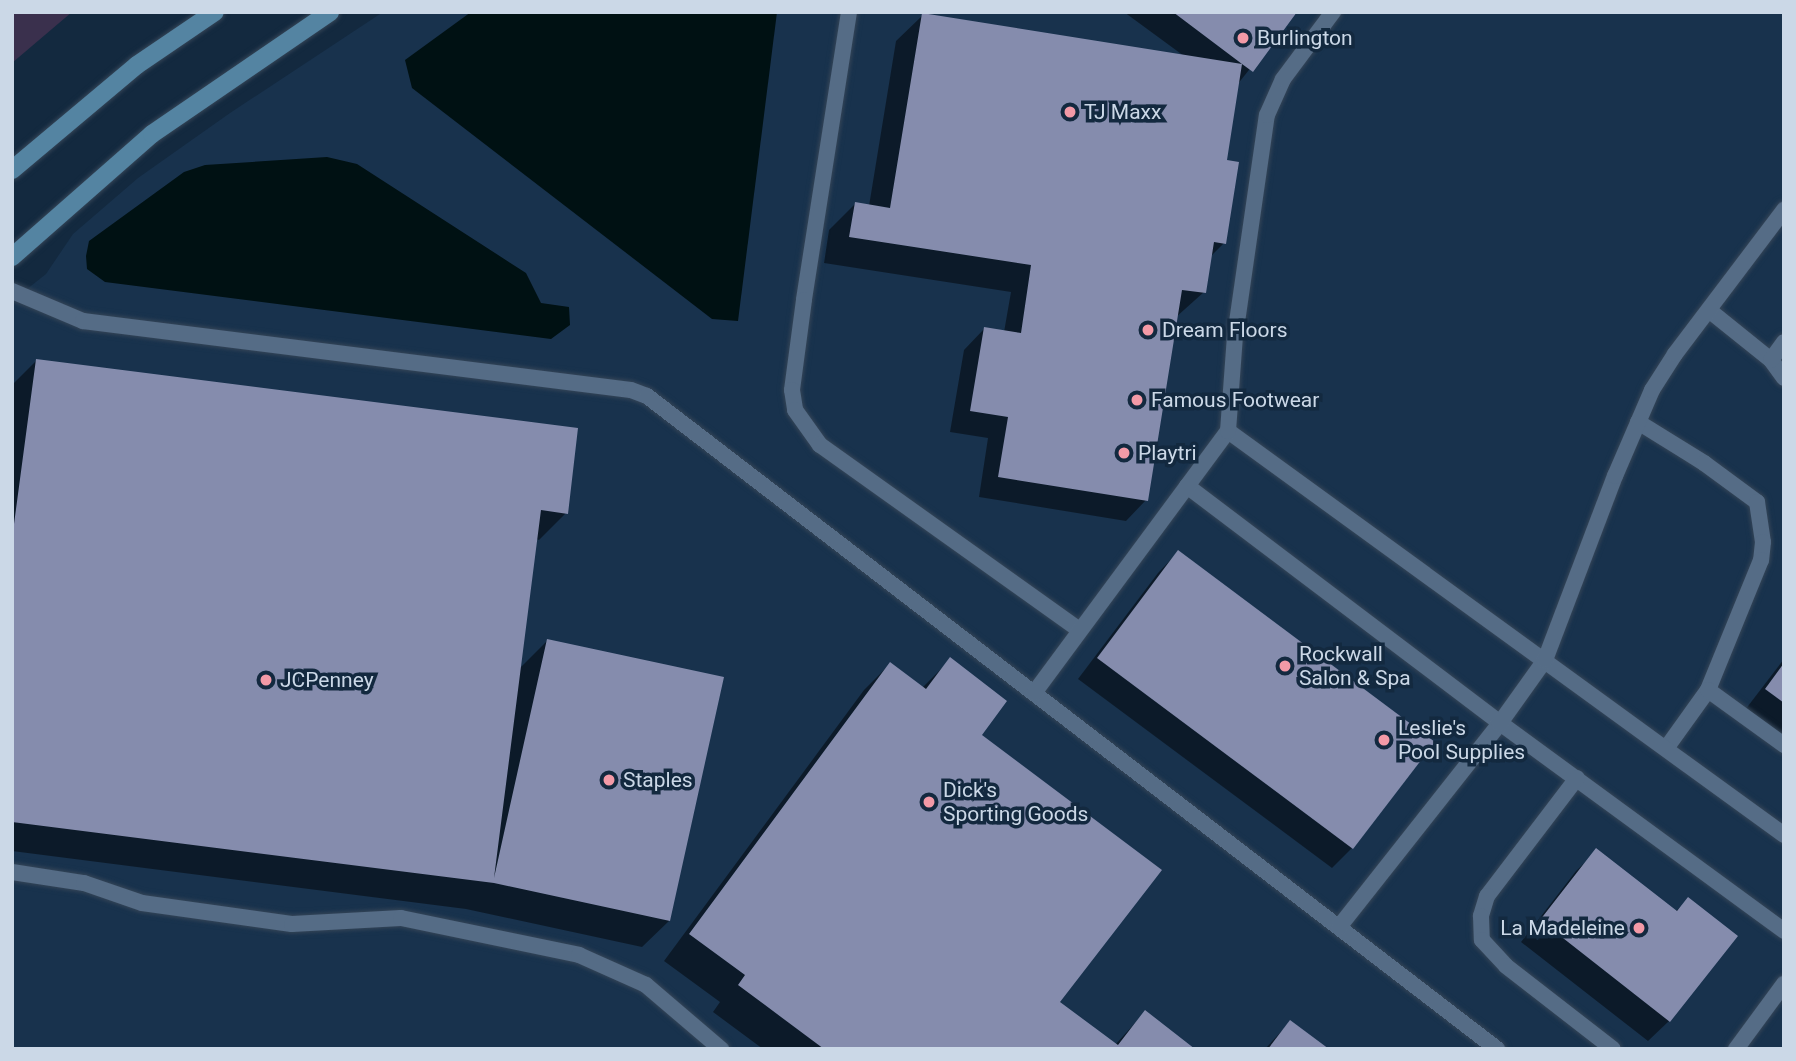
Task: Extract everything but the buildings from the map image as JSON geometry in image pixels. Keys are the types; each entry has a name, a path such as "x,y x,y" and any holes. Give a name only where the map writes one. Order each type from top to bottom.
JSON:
{"main road":[{"path":"12,170 137,65 215,12"},
{"path":"12,257 152,134 330,12"}],"lane":[{"path":"849,12 804,300 792,390 795,410 820,445 1079,630"},
{"path":"1034,692 1228,431 1235,336 1267,114 1283,79 1333,12"},
{"path":"1339,927 1500,723 1545,660 1652,390 1675,354 1784,210"},
{"path":"12,291 83,321 631,390 648,396 1497,1049"},
{"path":"1710,311 1771,360 1784,378"},
{"path":"1771,360 1784,342"},
{"path":"1638,422 1704,463 1757,502 1763,542 1761,559 1708,690 1667,747"},
{"path":"1228,431 1667,747 1784,835"},
{"path":"1187,486 1500,723 1784,931"},
{"path":"1708,690 1784,745"},
{"path":"1577,778 1487,896 1481,916 1482,940 1506,966 1613,1049"},
{"path":"12,872 84,883 142,903 292,923 401,918 579,955 646,985 721,1049"},
{"path":"1736,1049 1784,984"}],"shaded area":[{"path":"12,12 72,12 12,63"},
{"path":"383,12 1784,12 1784,1049 12,1049 12,301 46,274 73,234 138,178 230,113"},
{"path":"471,12 777,12 738,321 712,319 412,88 405,60"},
{"path":"327,157 357,164 526,273 541,303 569,307 570,325 551,339 105,282 87,269 89,241 184,172 205,165"}],"place":[{"name":"Burlington","path":"1243,38"},
{"name":"TJ Maxx","path":"1070,112"},
{"name":"Dream Floors","path":"1148,330"},
{"name":"Famous Footwear","path":"1137,400"},
{"name":"Playtri","path":"1124,453"},
{"name":"Rockwall Salon & Spa","path":"1285,666"},
{"name":"JCPenney","path":"266,680"},
{"name":"Leslie's Pool Supplies","path":"1384,740"},
{"name":"Staples","path":"609,780"},
{"name":"Dick's Sporting Goods","path":"929,802"},
{"name":"La Madeleine","path":"1639,928"}]}
